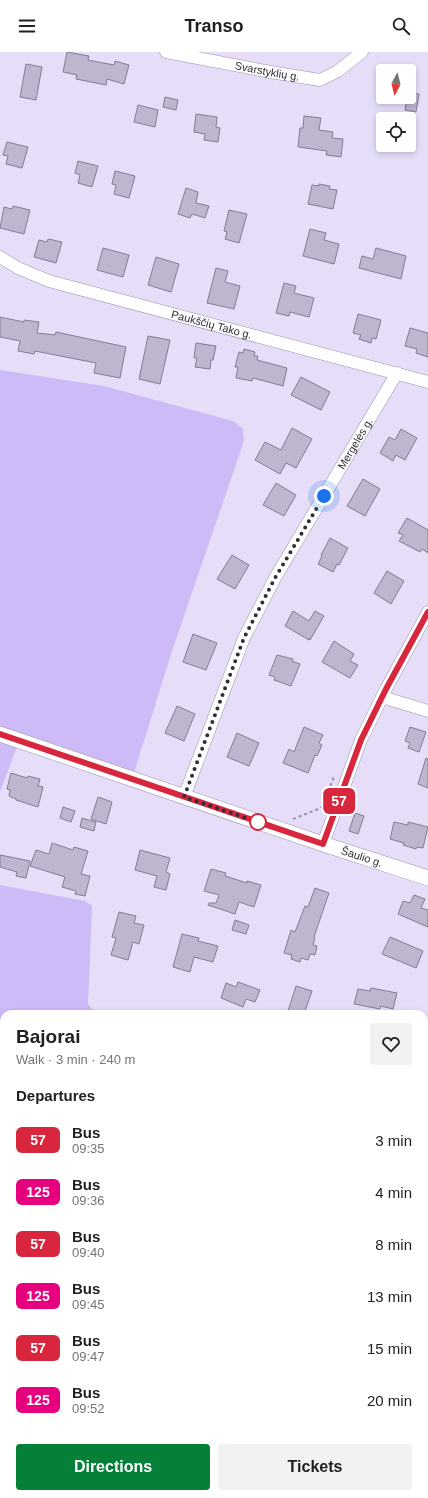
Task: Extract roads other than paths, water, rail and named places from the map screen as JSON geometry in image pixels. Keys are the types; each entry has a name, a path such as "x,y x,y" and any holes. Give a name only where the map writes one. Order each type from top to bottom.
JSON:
{"street":[{"name":"Svarstyklių g.","path":"166,52 320,80 338,71 362,52"},
{"name":"Paukščių Tako g.","path":"0,258 18,268 49,280 428,382"},
{"name":"Mergelės g.","path":"184,797 244,638 275,578 397,373"},
{"path":"323,844 361,740 382,697 428,612"},
{"path":"382,697 428,711"},
{"name":"Šaulio g.","path":"0,734 273,828 428,878"}]}
